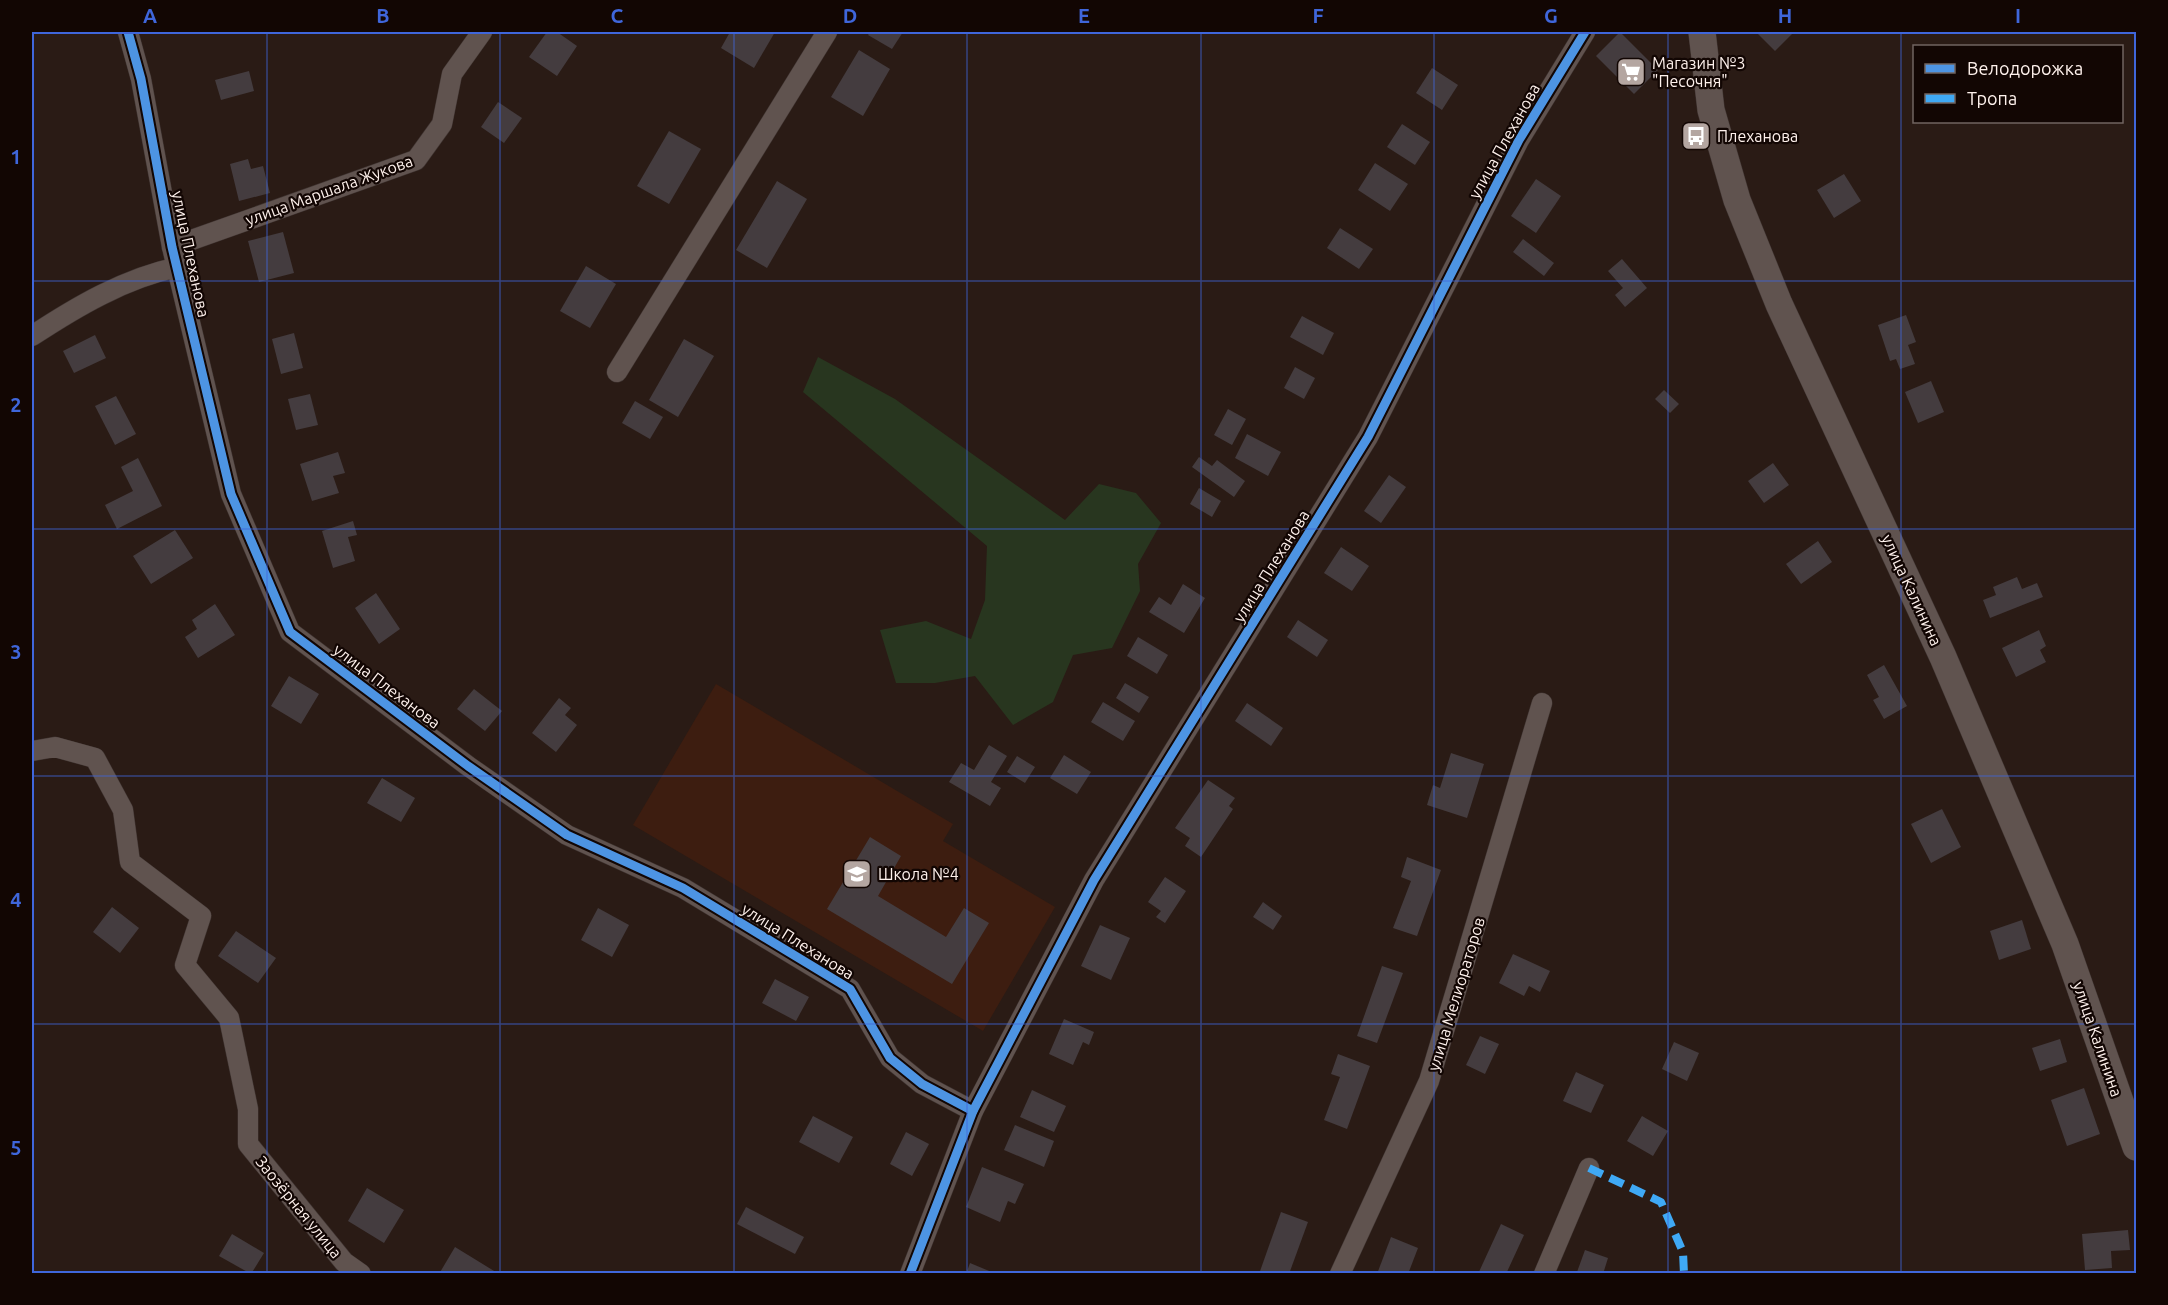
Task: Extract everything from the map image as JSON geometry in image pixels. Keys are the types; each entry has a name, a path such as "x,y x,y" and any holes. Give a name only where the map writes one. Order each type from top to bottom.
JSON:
{"main road":[{"name":"улица Калинина","path":"1702,32 1711,110 1742,210 1779,304 1944,657 2065,944 2136,1148"}],"street":[{"name":"улица Плеханова","path":"128,32 141,79 172,246 231,494 290,632 468,766 567,835 683,888 850,989 890,1058 922,1084 973,1111"},
{"name":"улица Маршала Жукова","path":"172,246 416,160 442,124 452,74 482,32"},
{"path":"617,372 827,32"},
{"name":"улица Плеханова","path":"910,1274 973,1111 1094,880 1368,437 1519,140 1585,32"},
{"path":"32,336 76,308 154,272 178,267"},
{"name":"улица Мелиораторов","path":"1340,1274 1428,1081 1474,936 1542,703"},
{"name":"Заозёрная улица","path":"32,751 55,747 95,758 123,810 130,862 201,916 185,965 229,1018 248,1109 248,1144 344,1262 362,1274"},
{"path":"1544,1274 1589,1168"}],"shaded area":[{"name":"Школа №4","path":"716,684 953,824 943,841 1055,907 983,1031 633,825"}],"green space":[{"path":"818,357 895,399 1065,520 1099,484 1136,493 1161,523 1138,564 1140,591 1112,648 1073,655 1053,702 1013,725 975,676 935,683 896,683 880,630 926,621 971,639 985,600 987,546 803,392"}],"building":[{"path":"547,32 557,32 577,46 557,76 529,57"},
{"path":"730,32 775,32 754,68 721,48"},
{"path":"870,32 903,32 892,49 868,35"},
{"path":"1620,32 1658,70 1634,94 1596,56"},
{"path":"1756,32 1794,32 1775,51"},
{"path":"859,50 890,69 863,116 831,97"},
{"path":"1432,68 1458,85 1442,110 1416,93"},
{"path":"249,71 254,91 221,100 215,80"},
{"path":"498,102 522,118 504,143 481,127"},
{"path":"1402,124 1430,142 1415,165 1387,147"},
{"path":"669,131 701,149 669,204 637,186"},
{"path":"248,159 251,169 263,166 270,193 239,201 230,164"},
{"path":"1375,163 1408,184 1390,211 1358,190"},
{"path":"1844,174 1861,201 1834,218 1817,190"},
{"path":"1536,179 1561,196 1536,233 1511,216"},
{"path":"777,181 807,199 767,268 736,250"},
{"path":"1340,228 1373,249 1359,269 1327,248"},
{"path":"283,232 294,273 259,282 248,241"},
{"path":"1523,239 1554,263 1544,276 1513,252"},
{"path":"1622,259 1647,288 1625,307 1615,295 1623,288 1608,271"},
{"path":"586,266 616,284 590,328 560,311"},
{"path":"1906,315 1916,342 1908,345 1915,364 1900,369 1896,359 1890,361 1878,325"},
{"path":"1302,316 1334,333 1323,355 1290,337"},
{"path":"294,333 303,368 281,374 272,339"},
{"path":"95,335 106,358 74,373 63,351"},
{"path":"684,339 714,356 678,417 649,400"},
{"path":"1295,367 1315,378 1304,399 1284,388"},
{"path":"1931,381 1944,412 1918,423 1905,392"},
{"path":"1664,390 1679,404 1670,413 1655,399"},
{"path":"310,394 318,425 296,430 288,399"},
{"path":"116,396 136,434 115,445 95,406"},
{"path":"635,401 663,417 650,439 622,423"},
{"path":"1228,409 1246,419 1232,445 1214,435"},
{"path":"1247,434 1281,452 1268,476 1235,458"},
{"path":"338,452 345,473 333,476 339,493 312,501 300,464"},
{"path":"1199,457 1212,466 1217,460 1245,481 1234,497 1192,467"},
{"path":"138,458 162,506 117,529 105,505 133,491 121,467"},
{"path":"1773,463 1789,485 1764,503 1748,481"},
{"path":"1389,475 1406,487 1381,523 1364,511"},
{"path":"1199,488 1221,501 1212,517 1190,504"},
{"path":"353,521 357,535 348,537 355,561 333,568 322,531"},
{"path":"175,530 193,558 151,584 133,556"},
{"path":"1818,541 1832,562 1801,584 1786,564"},
{"path":"1341,547 1369,566 1352,591 1324,573"},
{"path":"2017,577 2022,589 2037,583 2043,597 1990,618 1983,600 1996,595 1993,587"},
{"path":"1183,584 1205,598 1184,633 1149,612 1159,597 1171,605"},
{"path":"376,593 400,629 379,644 355,608"},
{"path":"215,604 235,635 198,658 185,637 197,629 192,620"},
{"path":"1298,620 1328,640 1317,657 1287,637"},
{"path":"2039,630 2046,646 2040,650 2046,662 2016,677 2002,648"},
{"path":"1138,637 1168,655 1157,674 1127,656"},
{"path":"1884,665 1907,706 1884,719 1873,700 1879,697 1867,675"},
{"path":"289,676 319,694 301,724 271,706"},
{"path":"1125,683 1149,697 1139,713 1116,698"},
{"path":"474,689 502,711 485,731 457,709"},
{"path":"559,698 571,708 565,715 577,725 556,752 532,733"},
{"path":"1103,702 1135,721 1123,741 1091,722"},
{"path":"1247,703 1283,728 1271,746 1235,721"},
{"path":"989,745 1007,756 991,782 1001,788 990,806 949,782 961,763 974,770"},
{"path":"1451,753 1484,764 1467,818 1427,805 1433,785 1440,788"},
{"path":"1064,755 1091,772 1077,794 1050,778"},
{"path":"1017,756 1035,767 1025,783 1007,772"},
{"path":"382,778 415,798 401,822 367,803"},
{"path":"1208,780 1235,798 1229,806 1233,809 1201,857 1185,846 1190,838 1175,828"},
{"path":"1942,809 1961,847 1931,863 1911,824"},
{"path":"870,837 901,856 878,896 946,937 964,908 989,923 952,984 827,909"},
{"path":"1407,857 1441,870 1417,936 1393,928 1411,881 1401,877"},
{"path":"1165,877 1186,891 1165,923 1156,917 1161,911 1148,902"},
{"path":"1263,902 1282,916 1273,930 1253,917"},
{"path":"112,907 139,928 120,953 93,932"},
{"path":"598,908 629,925 612,957 581,940"},
{"path":"2022,920 2031,949 1999,960 1990,931"},
{"path":"1100,925 1130,938 1111,980 1081,966"},
{"path":"236,931 276,958 258,983 218,956"},
{"path":"1513,954 1550,971 1540,992 1529,986 1524,996 1499,983"},
{"path":"1382,966 1403,973 1377,1043 1357,1036"},
{"path":"775,979 809,997 796,1021 762,1003"},
{"path":"1064,1019 1094,1032 1089,1045 1083,1042 1073,1065 1049,1054"},
{"path":"1480,1036 1499,1044 1485,1074 1466,1065"},
{"path":"2060,1039 2067,1062 2040,1071 2032,1048"},
{"path":"1674,1042 1699,1053 1687,1081 1662,1069"},
{"path":"1338,1054 1370,1066 1347,1129 1324,1120 1340,1077 1331,1074"},
{"path":"1576,1072 1604,1085 1591,1113 1563,1101"},
{"path":"2084,1088 2100,1134 2067,1146 2051,1100"},
{"path":"1032,1090 1066,1106 1054,1132 1020,1117"},
{"path":"813,1116 853,1137 839,1163 799,1142"},
{"path":"1642,1116 1668,1131 1653,1156 1627,1141"},
{"path":"1015,1125 1054,1141 1044,1167 1004,1150"},
{"path":"906,1132 929,1144 912,1176 890,1164"},
{"path":"982,1167 1024,1184 1015,1204 1008,1201 1000,1222 966,1207"},
{"path":"367,1188 404,1210 384,1243 348,1221"},
{"path":"746,1207 804,1237 795,1254 737,1224"},
{"path":"1281,1212 1308,1222 1289,1274 1259,1274"},
{"path":"1501,1224 1524,1235 1506,1274 1478,1274"},
{"path":"2128,1230 2130,1250 2111,1251 2112,1268 2085,1270 2082,1234"},
{"path":"232,1234 264,1253 251,1274 219,1256"},
{"path":"1391,1237 1418,1248 1408,1274 1377,1274"},
{"path":"455,1247 499,1274 439,1274"},
{"path":"1585,1250 1608,1258 1603,1274 1577,1272"},
{"path":"970,1263 994,1273 994,1274 966,1274"}],"marked path":[{"path":"1589,1168 1661,1202 1683,1252 1684,1274"}],"cycle path":[{"path":"128,32 141,79 172,247 231,494 290,632 468,766 567,835 683,888 850,989 890,1058 922,1084 973,1111"},
{"path":"910,1274 973,1111 1094,880 1368,437 1519,140 1585,32"}],"place":[{"name":"Магазин №3 \"Песочня\"","path":"1631,72"},
{"name":"Плеханова","path":"1696,136"},
{"name":"Школа №4","path":"857,874"}]}
